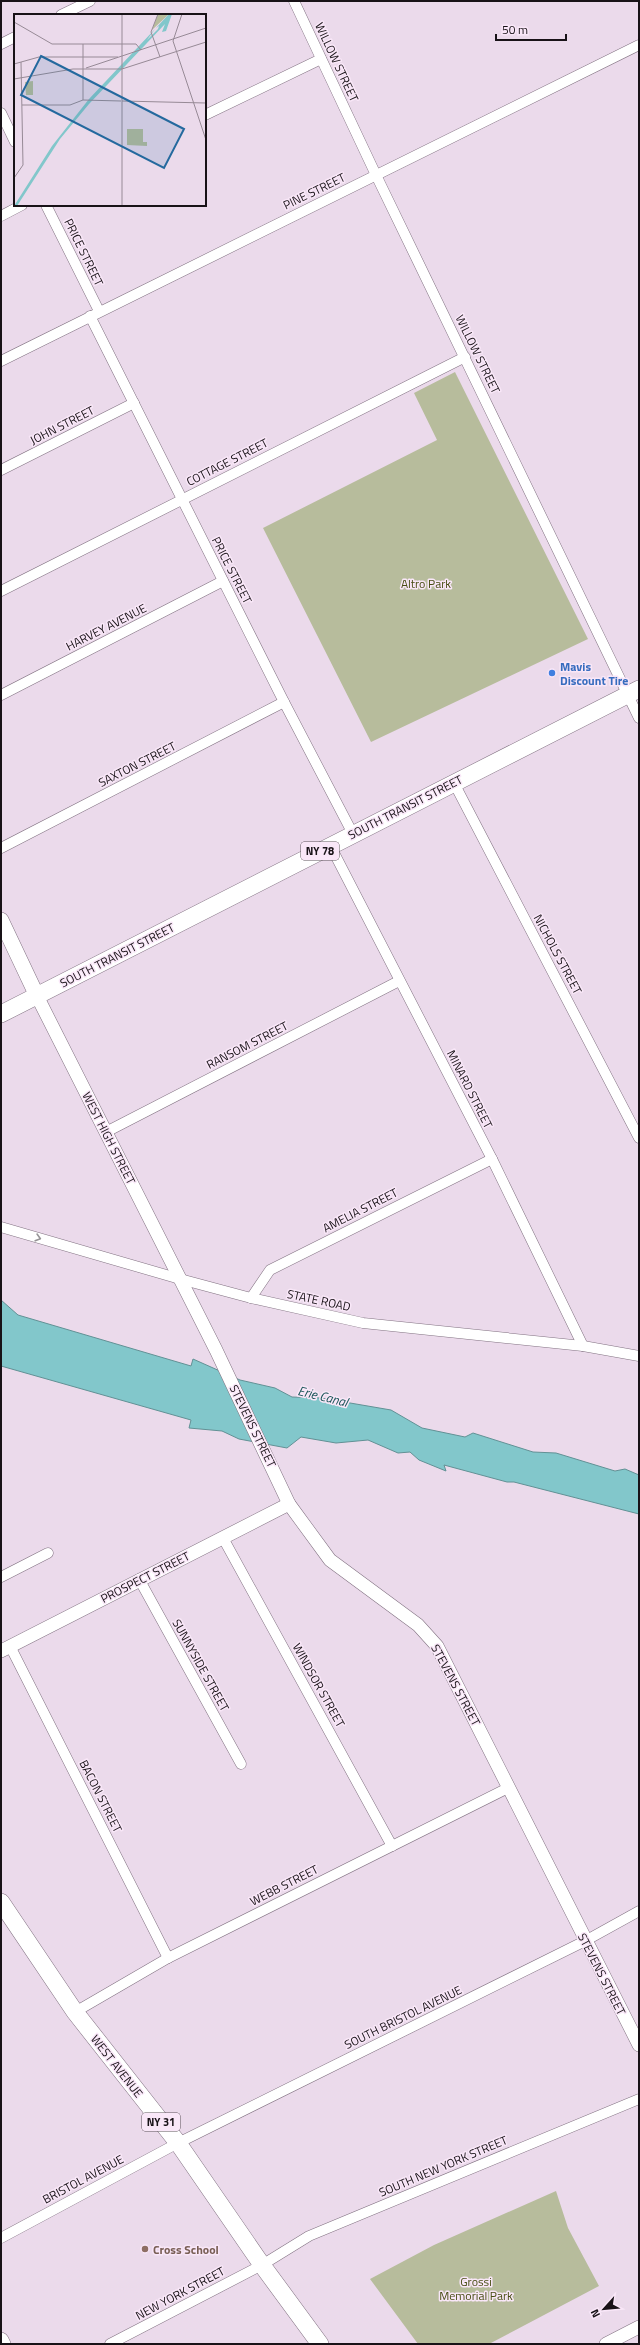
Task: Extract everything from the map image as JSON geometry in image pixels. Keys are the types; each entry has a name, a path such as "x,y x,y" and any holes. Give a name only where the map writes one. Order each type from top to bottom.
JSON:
{"highway":[{"name":"SOUTH TRANSIT STREET","path":"1,1014 330,845 633,692"},
{"name":"WEST AVENUE","path":"1,1902 75,2012 178,2143 262,2265 320,2344"}],"main road":[{"path":"1,920 37,996"},
{"path":"1,2340 3,2344"}],"street":[{"path":"63,14 90,1"},
{"name":"WILLOW STREET","path":"294,1 376,175 465,357 633,692 639,718"},
{"path":"1,44 14,38"},
{"name":"PINE STREET","path":"1,361 639,45"},
{"path":"206,115 321,60"},
{"path":"1,113 14,140"},
{"path":"1,216 20,206"},
{"name":"PRICE STREET","path":"46,206 134,403 284,702 353,834"},
{"name":"COTTAGE STREET","path":"1,591 465,357"},
{"name":"JOHN STREET","path":"1,470 134,403"},
{"name":"HARVEY AVENUE","path":"1,695 223,581"},
{"name":"SAXTON STREET","path":"1,848 284,702"},
{"name":"NICHOLS STREET","path":"454,783 639,1138"},
{"name":"MINARD STREET","path":"330,845 492,1159 583,1346"},
{"name":"RANSOM STREET","path":"106,1132 399,981"},
{"name":"WEST HIGH STREET","path":"37,996 180,1279"},
{"name":"AMELIA STREET","path":"251,1298 270,1270 492,1159"},
{"name":"STATE ROAD","path":"1,1227 251,1298 363,1323 583,1346 639,1356"},
{"name":"STEVENS STREET","path":"180,1279 275,1470 289,1504 330,1560 418,1625 437,1646 639,2045"},
{"name":"PROSPECT STREET","path":"6,1648 289,1504"},
{"name":"WINDSOR STREET","path":"223,1538 392,1846"},
{"path":"1,1577 48,1553"},
{"name":"SUNNYSIDE STREET","path":"139,1579 241,1764"},
{"name":"BACON STREET","path":"6,1648 168,1958"},
{"name":"WEBB STREET","path":"75,2012 168,1958 508,1788"},
{"name":"SOUTH BRISTOL AVENUE","path":"178,2143 585,1940 639,1911"},
{"name":"SOUTH NEW YORK STREET","path":"262,2265 309,2236 639,2099"},
{"name":"BRISTOL AVENUE","path":"1,2238 178,2143"},
{"name":"NEW YORK STREET","path":"110,2344 262,2265"},
{"path":"606,2344 639,2327"}],"green space":[{"name":"Altro Park","path":"455,372 588,639 371,742 263,528 437,440 414,393"},
{"name":"Grossi Memorial Park","path":"556,2191 568,2228 599,2286 489,2344 418,2344 370,2279 434,2245"}],"water":[{"path":"1,1300 18,1315 191,1366 193,1359 240,1380 275,1388 292,1397 321,1398 391,1410 422,1428 465,1437 473,1433 533,1452 556,1453 615,1471 625,1469 639,1475 639,1514 444,1465 446,1471 419,1460 410,1452 398,1453 368,1440 336,1443 301,1437 287,1448 239,1439 222,1431 189,1428 191,1420 1,1366"}],"place":[{"name":"Mavis Discount Tire","path":"552,673"},
{"name":"Cross School","path":"145,2249"}],"water label":[{"name":"Erie Canal","path":"323,1396"}]}
